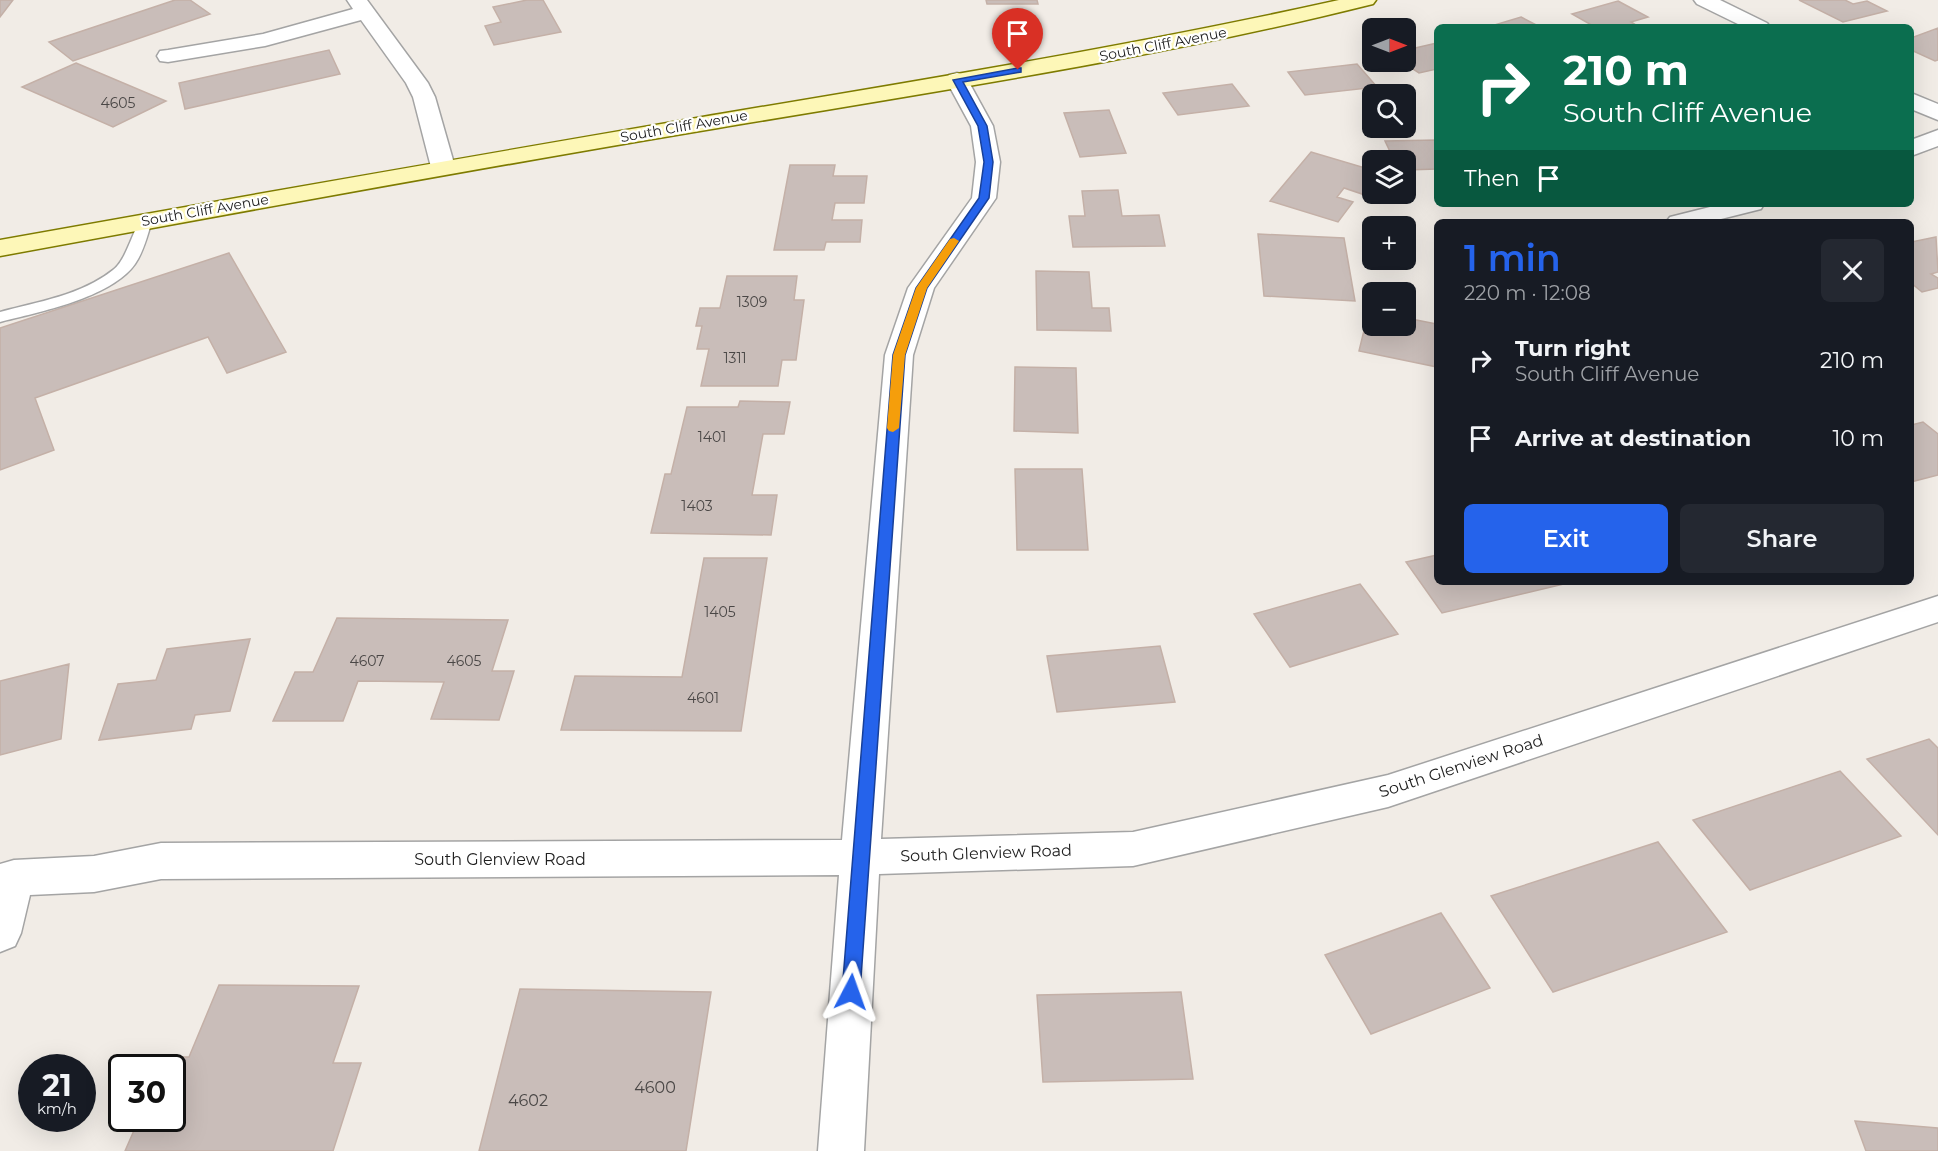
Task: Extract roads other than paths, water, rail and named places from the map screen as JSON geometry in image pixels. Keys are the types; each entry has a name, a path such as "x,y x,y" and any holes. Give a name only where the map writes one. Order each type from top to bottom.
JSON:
{"main road":[{"name":"South Cliff Avenue","path":"0,248 443,167 1079,60 1255,26 1366,0"}],"street":[{"path":"1704,0 1754,24"},
{"path":"168,56 265,40 362,6 417,83 443,167"},
{"path":"841,1151 860,856 899,355 921,288 984,198 988,162 982,126 957,80"},
{"path":"1914,101 1938,113"},
{"path":"1914,148 1938,137"},
{"path":"1691,219 1740,207"},
{"name":"South Glenview Road","path":"7,880 94,874 161,861 860,856 1133,849 1399,788 1938,609"},
{"path":"0,933 7,880"}],"lane":[{"path":"0,317 73,296 123,270 135,254 145,221"}]}
